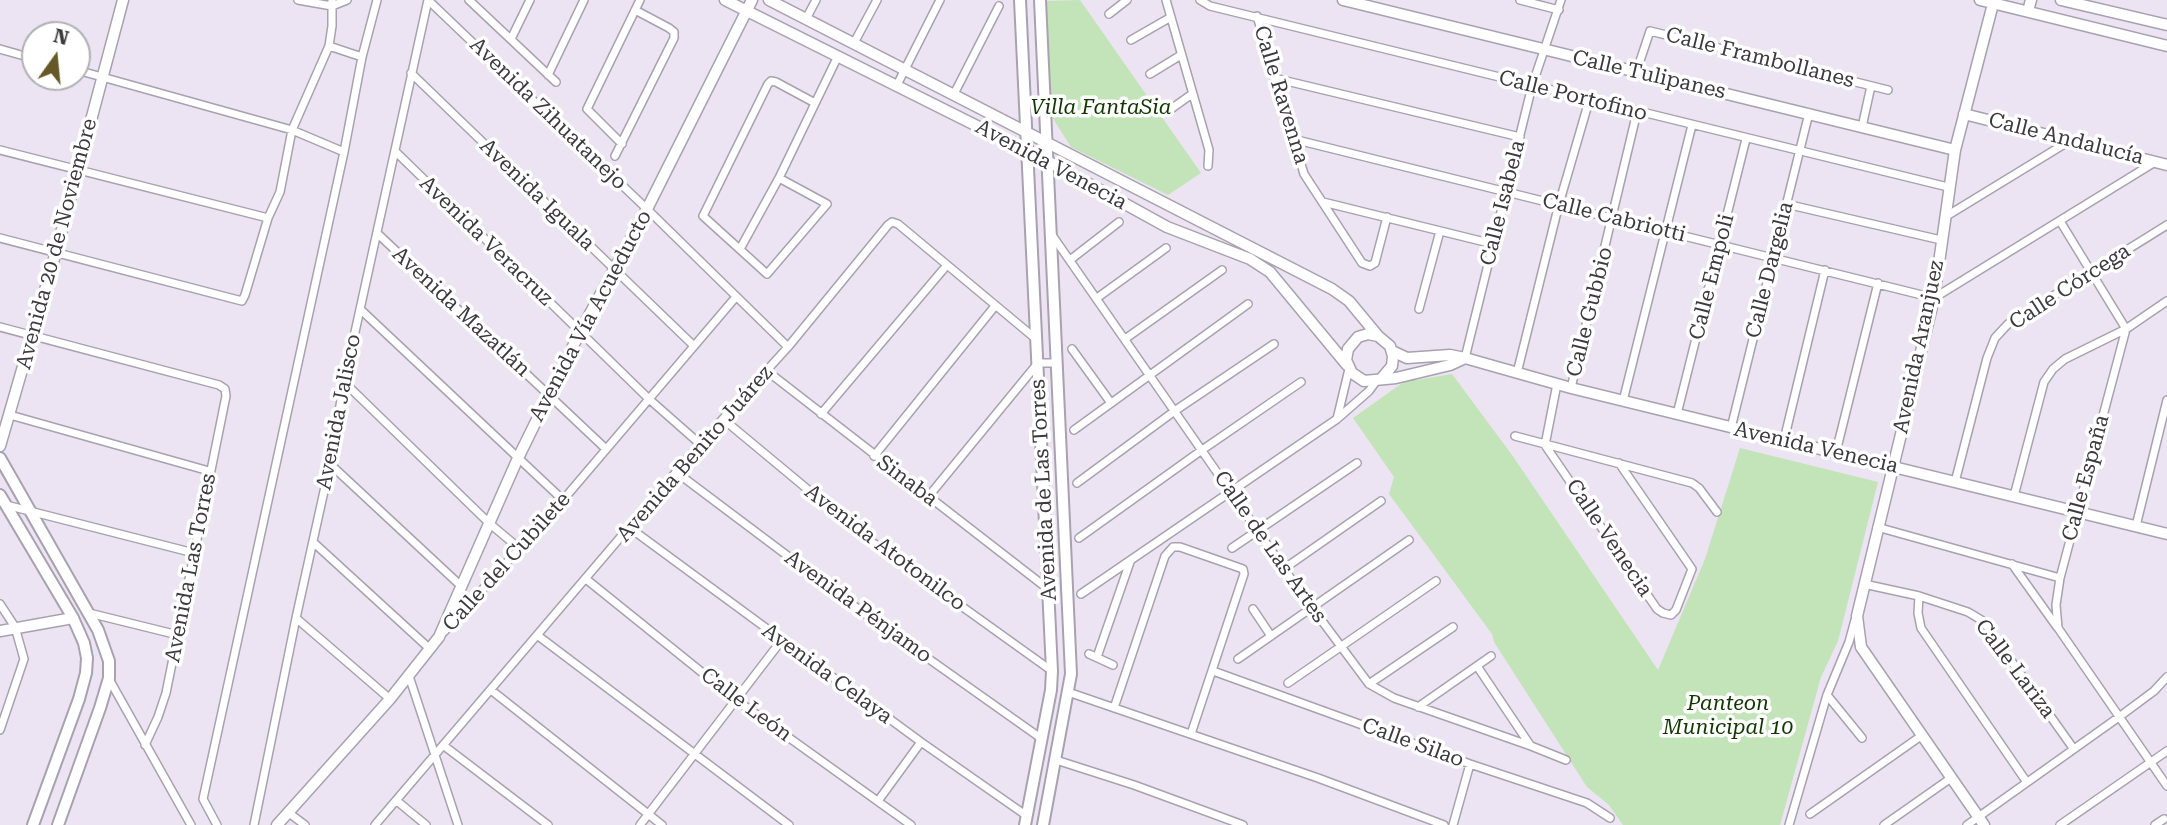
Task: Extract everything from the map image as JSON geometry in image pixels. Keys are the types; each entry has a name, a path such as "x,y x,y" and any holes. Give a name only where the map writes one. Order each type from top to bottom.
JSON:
{"main road":[{"name":"Avenida 20 de Noviembre","path":"0,446 33,336 123,0"},
{"name":"Avenida Venecia","path":"725,0 1049,162 1167,226 1240,254 1260,265 1270,272 1348,367"},
{"name":"Avenida Vía Acueducto","path":"439,637 518,457 752,0"},
{"name":"Avenida Venecia","path":"769,0 1332,289 1349,302 1378,336"},
{"name":"Avenida de Las Torres","path":"1020,0 1052,671 1026,821"},
{"name":"Avenida de Las Torres","path":"1040,0 1071,674 1043,825"},
{"name":"Calle Tulipanes","path":"1343,0 1955,150"},
{"path":"1980,0 2018,4 2028,11 2167,46"},
{"path":"2028,11 2031,0"},
{"path":"2061,0 2167,26"},
{"name":"Avenida Aranjuez","path":"1981,821 1861,647 1857,616 1934,298 1955,150 1994,2"},
{"name":"Calle Andalucía","path":"1964,114 2167,165"},
{"path":"1379,379 1392,366 1392,351 1387,342 1368,334 1354,341 1348,349 1348,367 1360,379 1379,379 1395,378 1450,365 1465,358"},
{"name":"Avenida Venecia","path":"1392,351 1406,358 1450,355 1465,358 1571,388 2167,534"},
{"path":"0,458 4,476 28,509 88,612 108,662 108,678 58,825"},
{"path":"3,500 73,618 84,643 87,658 79,699 33,825"},
{"path":"0,631 73,618"},
{"name":"Calle del Cubilete","path":"277,825 390,699 439,637"}],"street":[{"path":"299,0 332,3 347,0"},
{"path":"217,825 203,799 344,152 362,57 377,0"},
{"name":"Avenida Jalisco","path":"254,825 330,464 344,382 428,0"},
{"name":"Avenida Zihuatanejo","path":"428,0 788,347"},
{"path":"511,39 530,0"},
{"path":"548,75 584,0"},
{"path":"622,144 587,109 640,0"},
{"path":"806,19 816,0"},
{"path":"855,43 877,0"},
{"path":"897,85 940,0"},
{"path":"1109,14 1127,0"},
{"path":"1166,0 1209,150 1208,166"},
{"name":"Calle Portofino","path":"1200,0 1210,6 1589,101 1948,187"},
{"path":"1520,0 1559,10"},
{"name":"Calle Isabela","path":"1465,358 1532,86 1561,0"},
{"path":"472,1 556,82"},
{"path":"0,238 242,301 268,218 280,192 292,130 328,46 332,3"},
{"path":"954,94 999,6"},
{"path":"615,156 674,38 674,32 669,27 635,10"},
{"name":"Calle Ravenna","path":"1257,16 1304,174 1362,263 1370,266 1375,263 1387,217"},
{"path":"1131,40 1171,17"},
{"name":"Calle Frambollanes","path":"1636,73 1650,31 1871,86 1862,127"},
{"path":"328,46 362,57"},
{"path":"0,50 21,55"},
{"path":"1150,74 1181,55"},
{"path":"740,249 779,178 838,56"},
{"name":"Avenida Iguala","path":"411,73 693,345"},
{"path":"91,75 292,130 344,152"},
{"path":"1274,78 1520,136"},
{"path":"779,178 827,204 767,274 703,216 768,84 771,81 776,82 815,103"},
{"path":"1871,86 1888,90"},
{"path":"1171,109 1192,94"},
{"path":"1517,373 1559,204 1589,101"},
{"name":"Calle Gubbio","path":"1571,388 1637,112"},
{"name":"Calle Dargelia","path":"1731,428 1810,113"},
{"path":"1623,401 1692,125"},
{"name":"Calle Cabriotti","path":"1293,139 1934,298"},
{"name":"Calle Empoli","path":"1677,414 1746,139"},
{"path":"1944,217 2071,140"},
{"path":"0,150 268,218"},
{"name":"Avenida Veracruz","path":"396,152 649,399 700,444"},
{"path":"1934,298 2154,162"},
{"path":"1322,202 1493,243"},
{"path":"1786,204 1941,240"},
{"path":"2060,221 2126,329"},
{"name":"Avenida Benito Juárez","path":"375,825 700,444 788,347 892,222 898,224 1037,339"},
{"path":"1070,260 1119,222"},
{"name":"Calle Córcega","path":"1955,482 1987,358 1995,338 2008,324 2167,225"},
{"path":"1419,309 1440,231"},
{"name":"Avenida Mazatlán","path":"378,234 606,449"},
{"name":"Calle de Las Artes","path":"1052,234 1340,647 1369,684 1380,692 1418,707 1566,761"},
{"path":"1097,298 1166,248"},
{"path":"821,414 947,264"},
{"path":"1125,339 1222,270"},
{"path":"1784,440 1825,270"},
{"path":"1836,452 1878,283"},
{"name":"Calle del Cubilete","path":"439,637 563,500 735,298"},
{"path":"2014,496 2044,382 2053,369 2065,359 2126,329 2167,301"},
{"path":"1074,430 1248,304"},
{"path":"874,456 995,306"},
{"path":"360,309 563,500"},
{"path":"0,327 33,336"},
{"name":"Calle España","path":"2058,628 2056,605 2060,578 2126,329"},
{"name":"Avenida Las Torres","path":"33,336 219,385 225,389 226,396 166,693 145,745"},
{"path":"1077,483 1275,344"},
{"path":"1072,349 1111,403"},
{"path":"928,497 1038,363 1058,363"},
{"path":"1337,419 1348,367"},
{"name":"Sinaba","path":"767,371 1048,589"},
{"path":"1081,594 1337,419 1370,391 1379,379"},
{"path":"344,382 489,523 520,549"},
{"path":"1079,538 1301,382"},
{"path":"1515,436 1545,444 1557,384"},
{"path":"2136,526 2167,400"},
{"path":"10,415 209,471"},
{"name":"Avenida Atotonilco","path":"723,419 865,537 1052,671"},
{"name":"Calle Venecia","path":"1545,444 1657,609 1663,614 1671,615 1676,610 1692,569 1619,463"},
{"name":"Calle Venecia","path":"1545,444 1692,483 1717,512"},
{"path":"1232,548 1357,463"},
{"path":"330,464 460,585"},
{"name":"Avenida Pénjamo","path":"676,472 857,608 1042,739"},
{"path":"3,500 194,553"},
{"path":"1285,568 1381,501"},
{"path":"1877,527 2060,578"},
{"name":"Avenida Celaya","path":"630,528 1026,821"},
{"path":"1238,659 1409,540"},
{"path":"313,542 430,649"},
{"path":"1114,708 1165,556 1172,547 1181,547 1244,570 1191,734"},
{"path":"1113,665 1093,656 1130,560"},
{"path":"2012,564 2167,786"},
{"name":"Calle León","path":"586,579 735,698 878,802 901,822 911,825"},
{"path":"1288,683 1436,581"},
{"name":"Calle Lariza","path":"1864,584 1920,596 1968,612 1983,621 2073,748"},
{"path":"1920,596 1918,613 1921,628 2026,781"},
{"path":"0,604 15,627 24,660 0,730"},
{"path":"1252,608 1271,636"},
{"path":"88,612 178,635"},
{"path":"1789,825 1827,695 1857,616"},
{"path":"296,618 390,699"},
{"path":"1369,684 1453,627"},
{"path":"537,635 789,825"},
{"path":"640,825 781,640"},
{"path":"1418,707 1491,656"},
{"path":"1476,666 1531,746"},
{"name":"Calle Silao","path":"1213,671 1587,803 1610,818"},
{"path":"409,676 458,825"},
{"path":"1967,825 1981,821 2026,781 2119,717 2154,691 2167,677"},
{"path":"108,678 191,825"},
{"path":"491,690 663,825"},
{"path":"1069,692 1444,825"},
{"path":"1827,695 1862,738"},
{"path":"1810,814 1921,736"},
{"path":"878,802 921,742"},
{"path":"443,745 548,825"},
{"path":"2060,825 2167,751"},
{"path":"1056,760 1243,825"},
{"path":"1453,825 1471,764"},
{"path":"1885,825 1951,778"},
{"path":"397,801 426,825"},
{"path":"289,813 305,825"},
{"path":"2155,825 2164,819"}],"green space":[{"name":"Villa FantaSia","path":"1080,0 1201,173 1168,195 1071,147 1052,117 1046,1"},
{"name":"Panteon Municipal 10","path":"1452,374 1512,455 1658,670 1705,559 1740,448 1878,482 1838,641 1821,677 1780,825 1623,825 1609,805 1587,787 1494,642 1492,634 1389,494 1394,477 1353,418 1408,379"}]}
